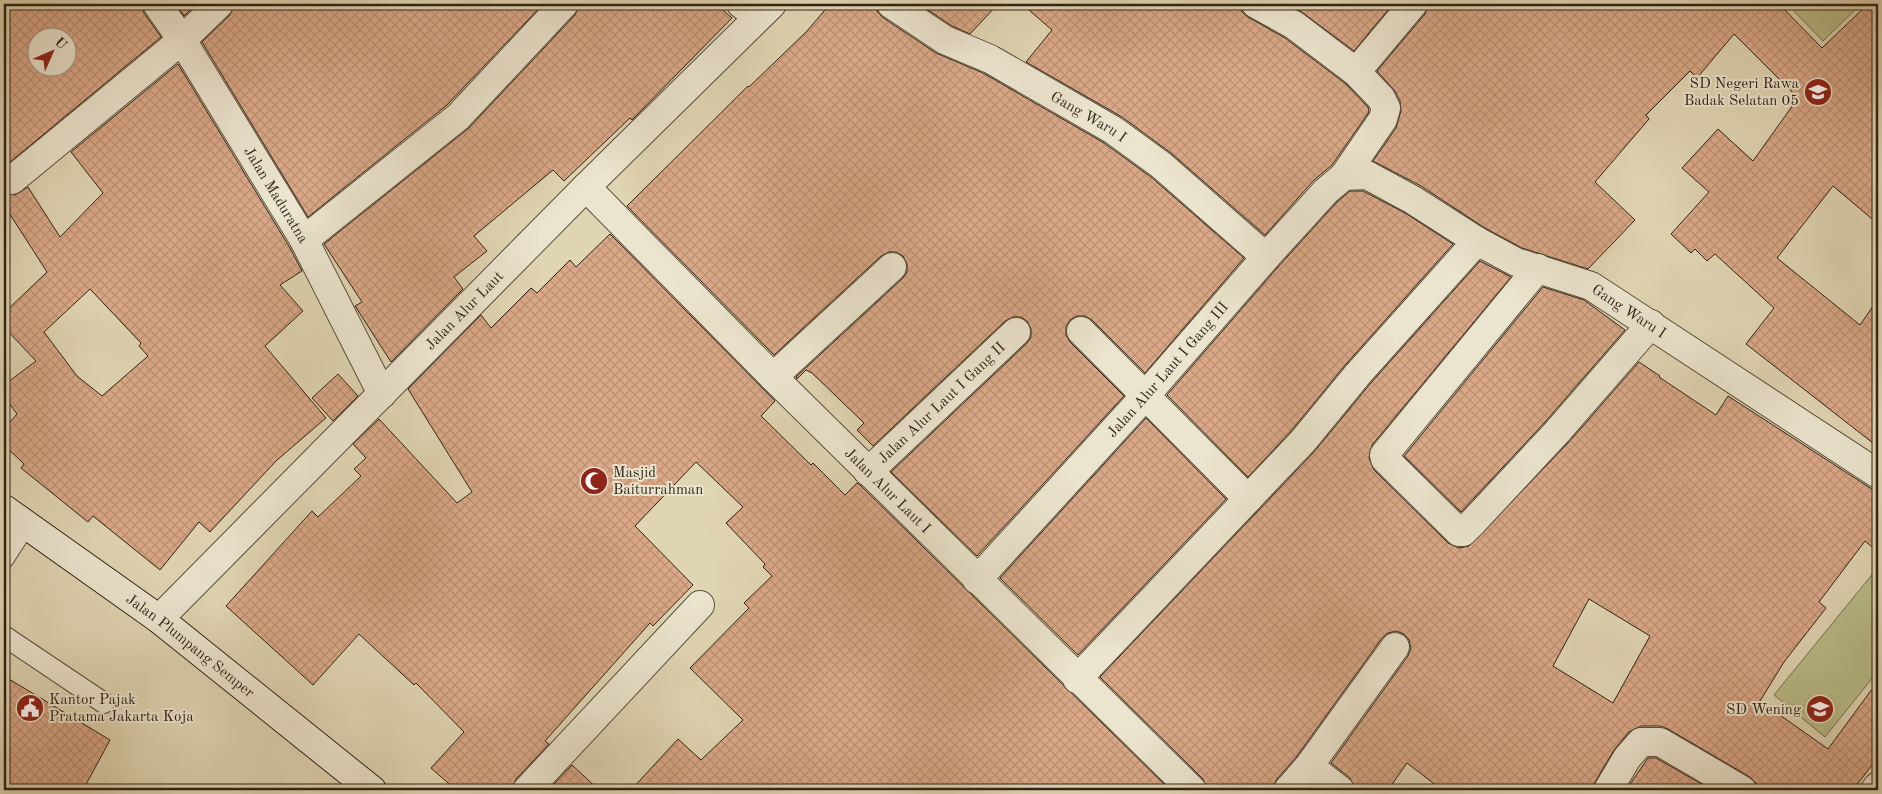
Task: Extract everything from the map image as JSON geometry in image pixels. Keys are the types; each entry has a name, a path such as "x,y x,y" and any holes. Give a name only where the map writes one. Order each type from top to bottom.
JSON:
{"street":[{"name":"Jalan Maduratna","path":"157,4 182,40 304,240 382,394"},
{"path":"12,180 182,40 218,4"},
{"path":"304,240 458,117 564,4"},
{"name":"Gang Waru I","path":"891,4 945,40 990,59 1113,130 1161,165 1266,257"},
{"path":"1256,4 1294,25 1356,72 1413,4"},
{"name":"Jalan Alur Laut","path":"159,619 586,187 757,8"},
{"name":"Jalan Alur Laut I Gang III","path":"977,580 1145,396 1266,257 1326,192 1355,175 1383,119 1386,108 1381,98 1356,72"},
{"name":"Gang Waru I","path":"1355,175 1413,200 1477,241 1516,262 1591,286 1878,474"},
{"name":"Jalan Alur Laut I","path":"586,187 868,472 1192,790"},
{"path":"1077,679 1302,441 1358,374 1477,241"},
{"path":"773,377 892,267"},
{"path":"1538,268 1384,455 1385,459 1459,532 1468,527 1557,432 1651,324"},
{"path":"1081,331 1248,499"},
{"name":"Jalan Alur Laut I Gang II","path":"868,472 1016,332"},
{"name":"Jalan Plumpang Semper","path":"11,517 159,619 361,787"},
{"path":"527,790 700,605"},
{"path":"1288,790 1309,766 1396,647"},
{"path":"1608,790 1627,758 1641,742 1660,742 1742,790"},
{"path":"1309,766 1340,790"},
{"path":"1876,790 1878,786"}],"lane":[{"path":"4,558 11,517"},
{"path":"4,636 104,703"}],"green space":[{"path":"1787,4 1861,4 1823,41"},
{"path":"1875,571 1878,574 1878,671 1825,737 1774,695"}],"building":[{"path":"4,4 142,4 144,13 161,37 4,167"},
{"path":"176,4 197,4 184,16"},
{"path":"234,4 543,4 447,105 308,217 202,42 230,15"},
{"path":"579,4 716,4 732,18 632,120 630,118 564,181 553,170 474,236 487,251 454,277 463,289 391,362 355,306 362,302 324,244 469,128 575,15"},
{"path":"830,4 875,4 877,11 882,17 936,53 983,73 1104,143 1151,177 1244,258 1145,373 1092,320 1085,316 1077,316 1070,320 1066,327 1066,335 1070,342 1124,396 977,556 891,472 1027,343 1031,337 1031,329 1027,321 1021,317 1013,317 1005,321 873,446 857,430 864,423 812,373 806,370 797,379 796,377 903,278 907,272 907,264 903,256 896,252 889,252 881,256 774,355 627,206 748,86 807,31"},
{"path":"919,4 998,4 970,34 952,26"},
{"path":"1022,4 1240,4 1242,12 1248,17 1285,38 1346,84 1368,107 1369,112 1332,165 1314,180 1265,235 1171,153 1122,117 1026,62 1052,30"},
{"path":"1288,4 1393,4 1354,51"},
{"path":"1428,4 1779,4 1822,48 1868,4 1878,4 1878,224 1833,186 1777,258 1860,325 1878,299 1878,447 1746,344 1774,308 1715,254 1707,261 1695,249 1691,253 1671,234 1709,192 1682,168 1718,129 1753,161 1798,98 1734,34 1697,78 1690,71 1646,115 1649,119 1595,182 1635,220 1588,269 1522,248 1485,228 1421,186 1373,161 1396,128 1401,111 1400,101 1395,91 1377,71 1425,14"},
{"path":"178,64 290,248 302,271 280,285 303,311 265,346 326,418 276,461 210,532 199,522 160,570 93,516 88,522 21,468 24,464 4,445 4,429 17,414 4,396 4,385 36,361 4,327 4,313 47,272 4,205 4,193 15,195 28,187 60,237 103,193 71,152","holes":["90,289 141,343 139,346 148,356 102,396 77,376 44,332"]},
{"path":"1350,191 1363,191 1405,213 1453,244 1346,364 1291,431 1248,477 1167,395 1278,267 1337,202"},
{"path":"610,234 775,401 761,416 845,495 857,483 860,485 1170,790 631,790 678,739 701,760 743,720 690,668 749,608 744,603 772,576 763,567 765,564 726,523 743,507 696,462 635,526 693,585 653,626 650,623 545,741 549,744 516,779 512,790 456,790 431,768 464,732 416,683 414,685 359,634 313,685 226,606 312,511 318,517 361,476 354,469 366,458 353,444 379,419 457,503 472,492 408,389 481,315 491,328 531,288 537,293 570,260 576,267"},
{"path":"1480,261 1511,277 1372,445 1369,458 1374,470 1448,543 1459,548 1469,546 1568,443 1639,362 1716,415 1728,396 1878,493 1878,552 1865,541 1819,602 1826,608 1784,662 1760,701 1828,749 1878,681 1878,757 1853,790 1758,790 1756,783 1750,777 1668,729 1660,726 1641,726 1629,732 1614,750 1592,790 1442,790 1407,763 1388,790 1355,790 1350,778 1331,763 1408,656 1411,648 1409,640 1404,634 1396,631 1388,633 1382,638 1297,756 1276,780 1273,790 1207,790 1203,779 1100,677 1314,452 1370,384","holes":["1589,599 1650,636 1613,703 1553,666"]},
{"path":"1543,287 1584,300 1625,330 1545,422 1461,512 1404,456"},
{"path":"338,374 358,396 333,421 312,398"},
{"path":"1146,418 1226,499 1078,655 1000,578"},
{"name":"Kantor Pajak Pratama Jakarta Koja","path":"4,676 110,740 83,790 4,790"},
{"path":"1648,758 1656,758 1712,790 1626,790"},
{"path":"572,765 599,790 548,790"}],"place":[{"name":"SD Negeri Rawa Badak Selatan 05","path":"1818,92"},
{"name":"Masjid Baiturrahman","path":"594,481"},
{"name":"Kantor Pajak Pratama Jakarta Koja","path":"30,708"},
{"name":"SD Wening","path":"1820,709"}]}
